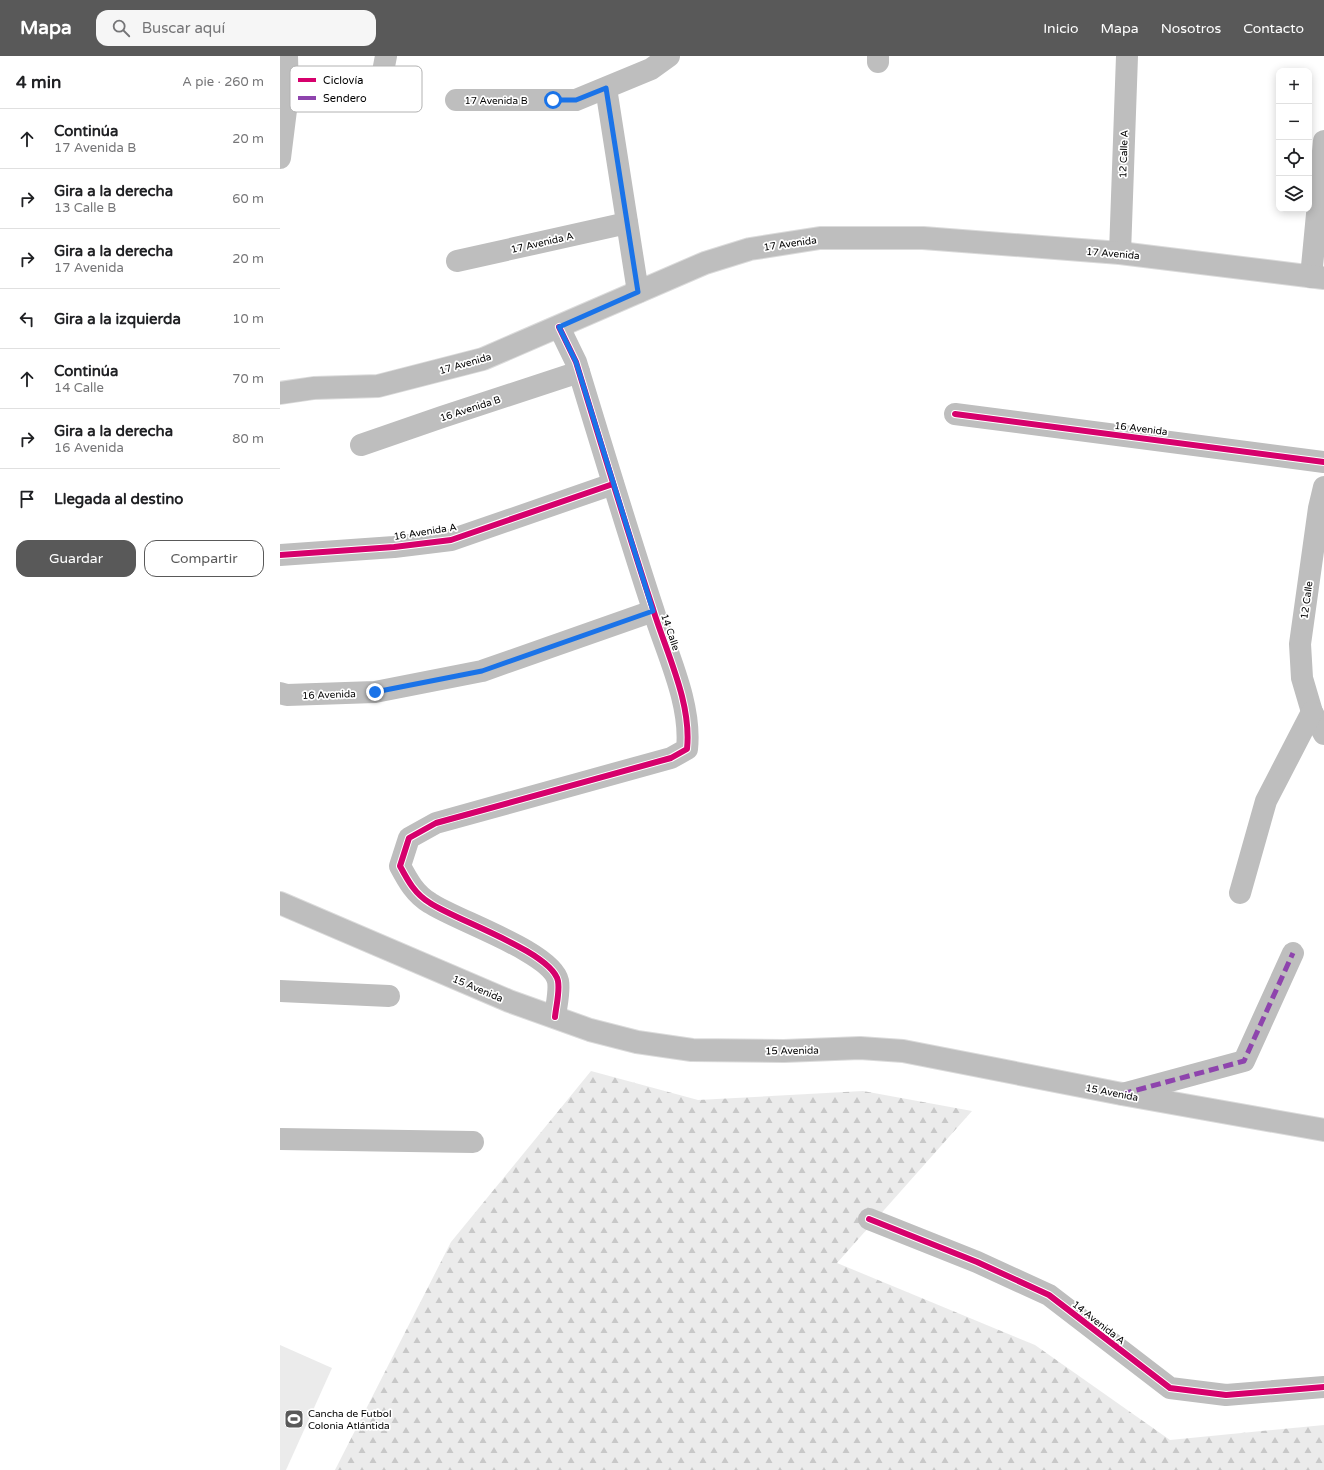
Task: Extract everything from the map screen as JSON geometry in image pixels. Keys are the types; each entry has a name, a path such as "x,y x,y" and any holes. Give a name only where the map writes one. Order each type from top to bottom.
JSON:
{"street":[{"path":"280,158 288,94 287,56"},
{"path":"384,66 386,56"},
{"name":"17 Avenida B","path":"456,100 576,100 651,69 668,56"},
{"name":"12 Calle A","path":"1120,253 1127,56"},
{"path":"606,88 638,292"},
{"path":"1318,278 1324,141"},
{"name":"17 Avenida A","path":"457,261 627,223"},
{"name":"17 Avenida","path":"280,393 314,388 378,386 483,360 705,263 750,249 820,238 923,238 1120,253 1318,278"},
{"name":"14 Calle","path":"555,1017 558,980 549,967 534,955 430,903 411,887 400,866 408,838 436,823 671,758 687,749 689,734 684,702 653,611 578,367 559,327"},
{"name":"16 Avenida B","path":"361,445 578,367"},
{"name":"16 Avenida","path":"955,414 1324,462"},
{"name":"16 Avenida A","path":"280,556 394,547 451,540 613,484"},
{"name":"12 Calle","path":"1312,712 1302,678 1300,644 1319,508 1324,488"},
{"name":"16 Avenida","path":"280,693 287,695 375,692 482,671 653,611"},
{"path":"1312,712 1324,734"},
{"path":"1240,893 1266,801 1312,712"},
{"name":"15 Avenida","path":"280,903 509,1001 590,1030 637,1042 692,1050 784,1051 860,1048 903,1051 1122,1094 1324,1130"},
{"path":"1122,1094 1244,1061 1293,953"},
{"path":"280,991 389,996"},
{"path":"280,1139 473,1142"},
{"name":"14 Avenida A","path":"869,1219 977,1262 1049,1295 1170,1388 1226,1395 1324,1387"}],"green space":[{"path":"591,1071 698,1100 863,1091 972,1111 837,1263 1035,1345 1170,1440 1324,1425 1324,1470 335,1470 451,1242"},
{"name":"Cancha de Futbol Colonia Atlántida","path":"280,1345 332,1368 286,1470 280,1470"}],"marked path":[{"path":"1122,1094 1244,1061 1293,953"}],"cycle path":[{"path":"555,1017 558,981 552,970 539,959 521,948 430,903 420,896 412,887 400,866 409,838 436,823 671,758 687,749 688,732 686,714 677,678 633,547 576,362 559,327"},
{"path":"955,414 1324,462"},
{"path":"280,555 394,547 451,540 613,484"},
{"path":"869,1219 977,1262 1049,1295 1170,1388 1226,1395 1324,1387"}],"place":[{"name":"Cancha de Futbol Colonia Atlántida","path":"294,1419"}],"route":[{"path":"375,692 482,671 653,611 576,362 559,327 638,292 606,88 576,100 553,100"}]}
